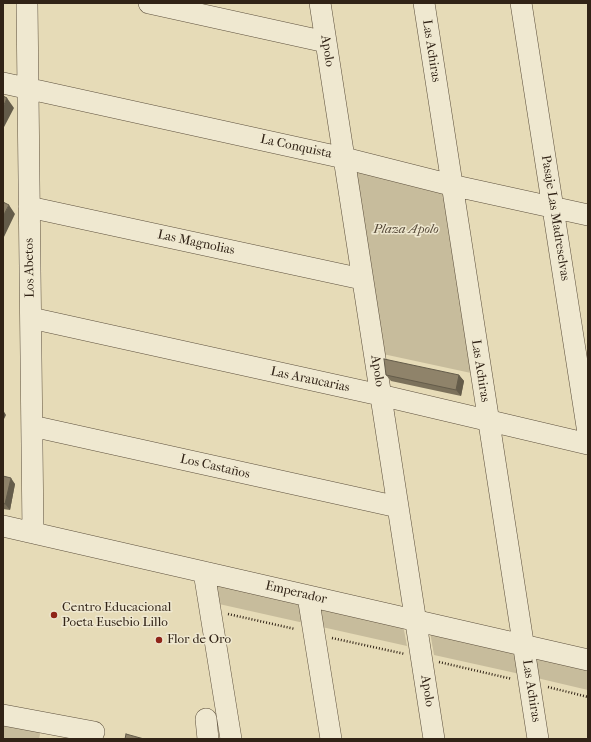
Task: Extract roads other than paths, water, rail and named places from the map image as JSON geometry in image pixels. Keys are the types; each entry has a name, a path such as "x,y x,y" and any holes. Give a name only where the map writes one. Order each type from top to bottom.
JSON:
{"street":[{"name":"Los Abetos","path":"27,3 33,533"},
{"path":"149,3 326,42"},
{"name":"Apolo","path":"320,3 434,739"},
{"name":"Las Achiras","path":"424,3 538,739"},
{"name":"Pasaje Las Madreselvas","path":"521,3 588,433"},
{"name":"La Conquista","path":"3,83 344,158 451,185 588,215"},
{"name":"Las Magnolias","path":"29,206 362,279"},
{"name":"Las Araucarias","path":"31,318 380,395 588,444"},
{"name":"Los Castaños","path":"32,426 398,507"},
{"name":"Emperador","path":"3,526 588,660"},
{"path":"204,572 231,739"},
{"path":"308,596 331,739"},
{"path":"3,715 70,733 94,732"}],"place":[{"name":"Centro Educacional Poeta Eusebio Lillo","path":"54,615"},
{"name":"Flor de Oro","path":"159,640"}],"park label":[{"name":"Plaza Apolo","path":"406,230"}]}
